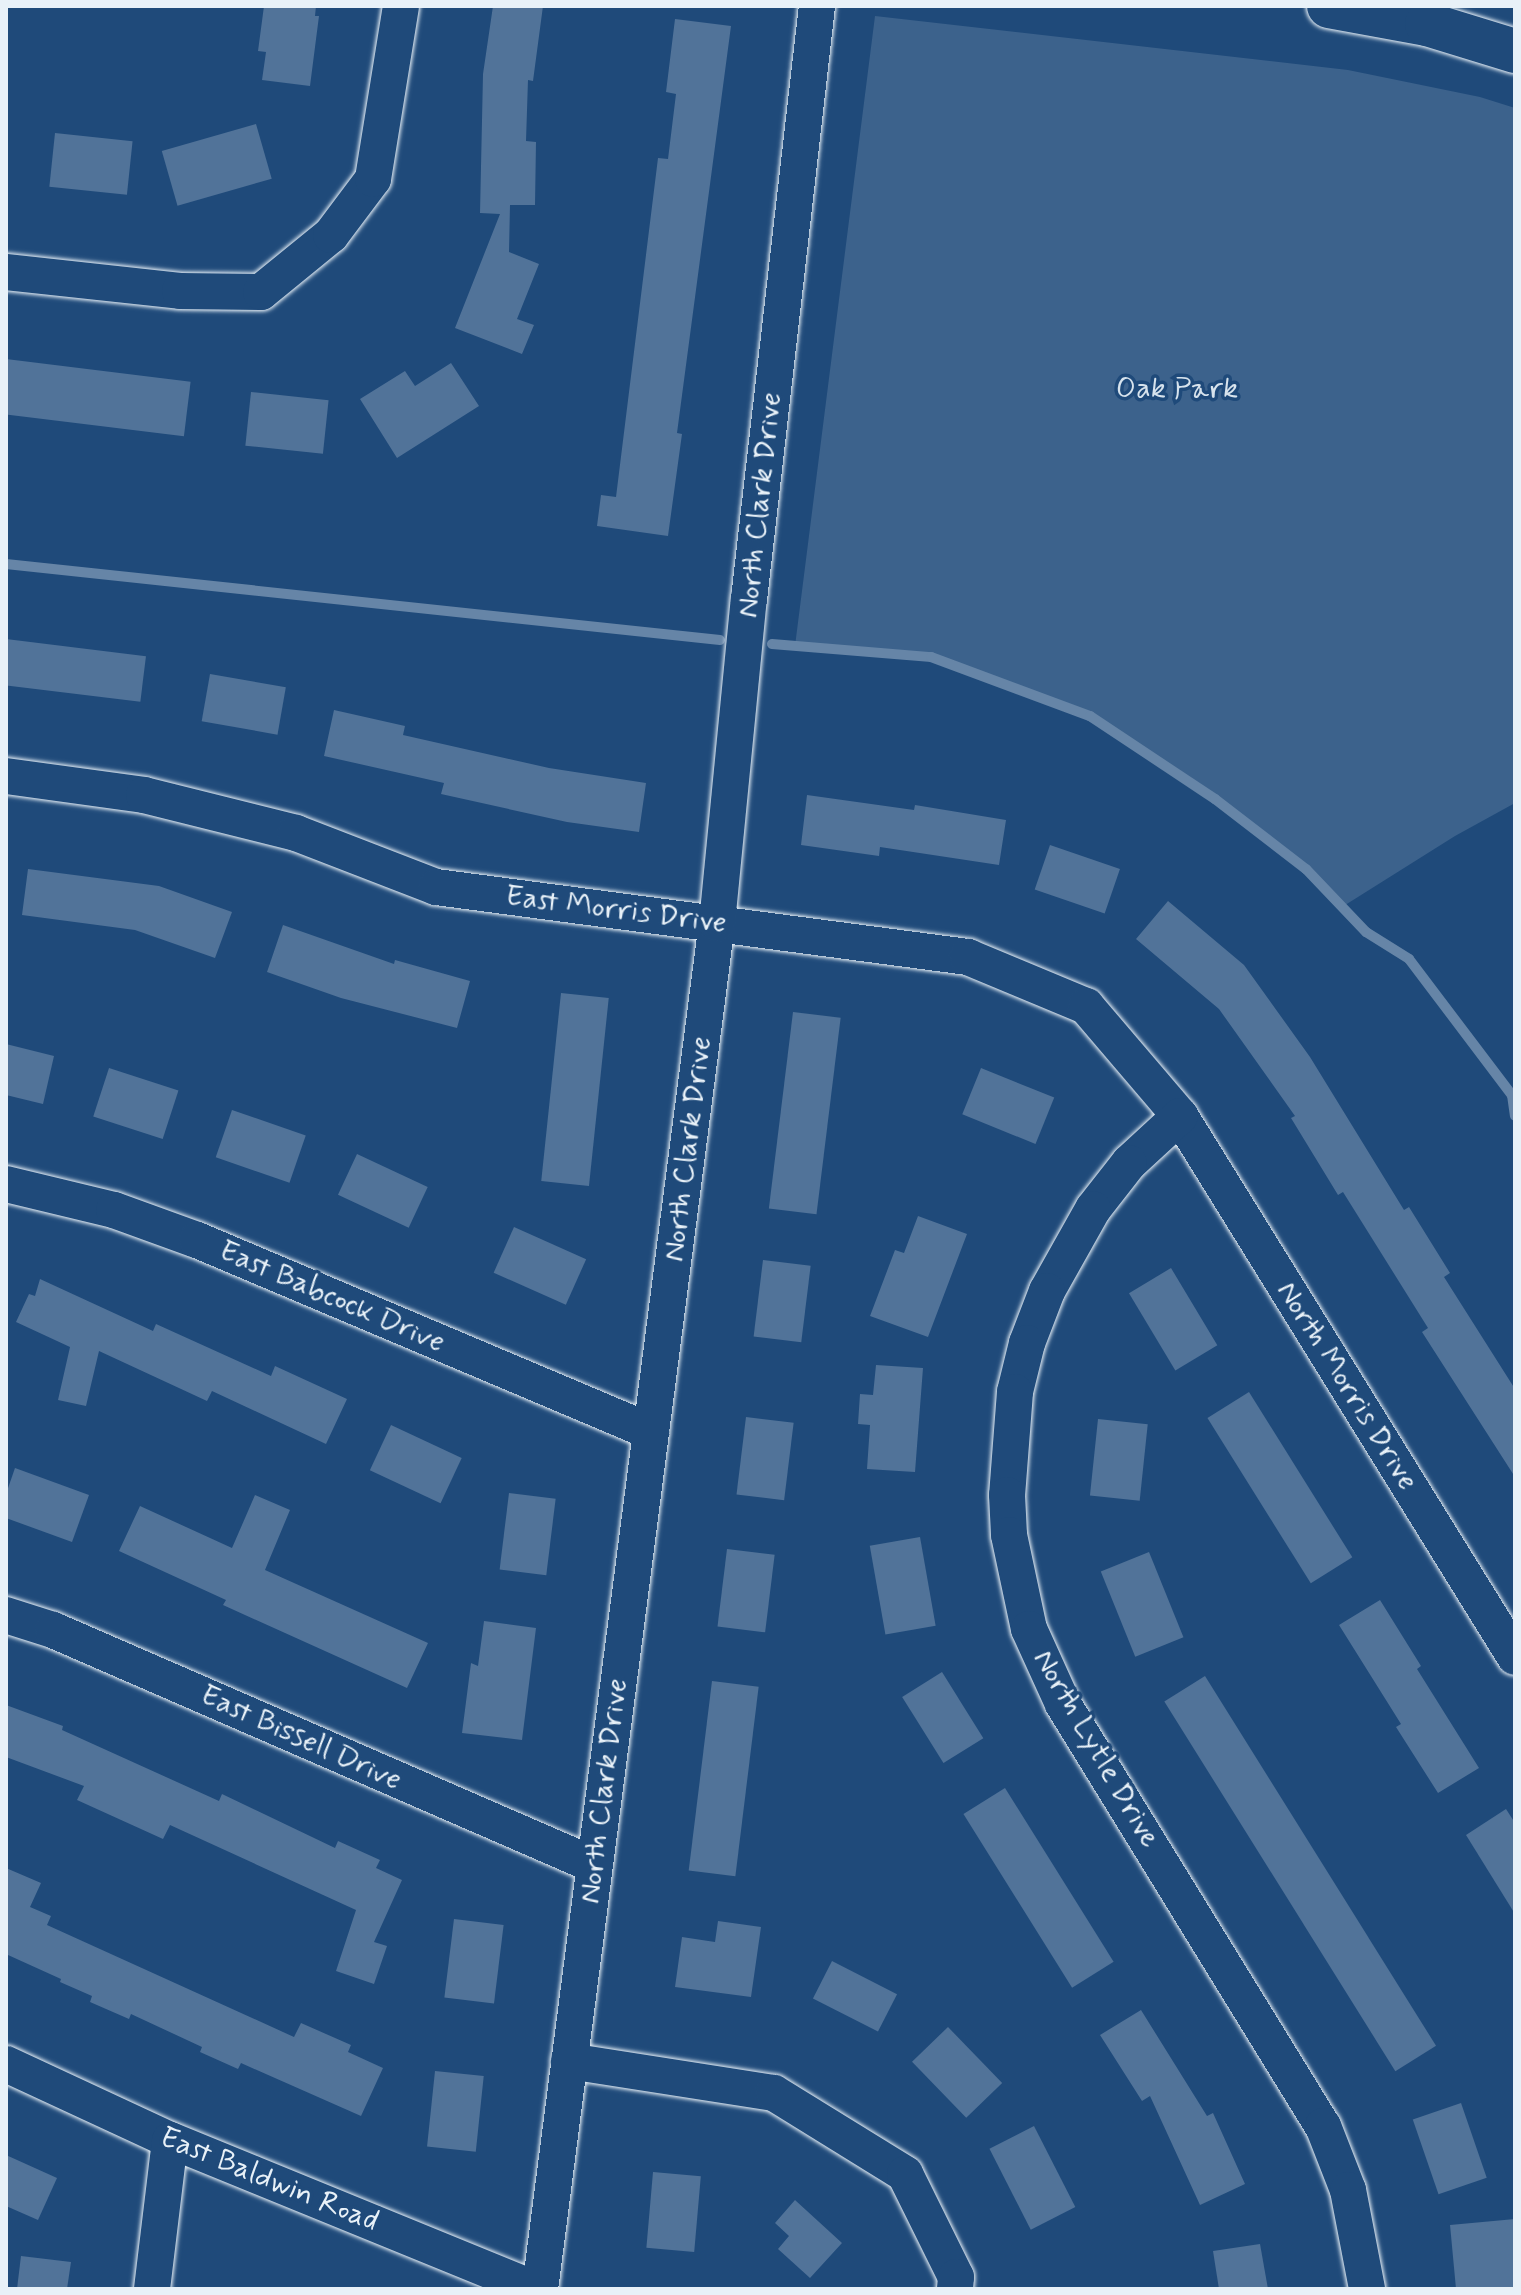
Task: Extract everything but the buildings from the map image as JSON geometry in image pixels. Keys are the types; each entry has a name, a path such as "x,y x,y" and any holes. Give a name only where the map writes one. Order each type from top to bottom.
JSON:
{"street":[{"path":"6,272 180,291 261,292 331,235 373,179 401,6"},
{"name":"North Clark Drive","path":"538,2289 717,923 749,599 817,6"},
{"path":"1329,6 1427,24 1515,51"},
{"name":"East Morris Drive","path":"6,776 144,795 296,833 436,887 968,957 1086,1006 1180,1116"},
{"name":"North Morris Drive","path":"1180,1116 1515,1657"},
{"name":"North Lytle Drive","path":"1180,1116 1129,1163 1093,1209 1056,1271 1027,1343 1015,1392 1009,1448 1007,1495 1014,1565 1029,1629 1063,1704 1323,2126 1348,2190 1367,2289"},
{"name":"East Babcock Drive","path":"6,1184 114,1210 197,1240 651,1432"},
{"name":"East Bissell Drive","path":"6,1615 53,1630 594,1865"},
{"path":"569,2061 774,2093 905,2174 956,2277 955,2289"},
{"name":"East Baldwin Road","path":"6,2064 170,2140 538,2289"},
{"path":"152,2289 170,2140"}],"green space":[{"name":"Oak Park","path":"875,16 1348,70 1480,97 1515,108 1515,803 1455,836 1342,907 1306,869 1215,799 1090,716 931,657 795,646"}],"waterway":[{"path":"6,564 720,640"},
{"path":"772,644 931,657 1090,716 1215,799 1306,869 1366,932 1409,959 1512,1095 1515,1116"}]}
